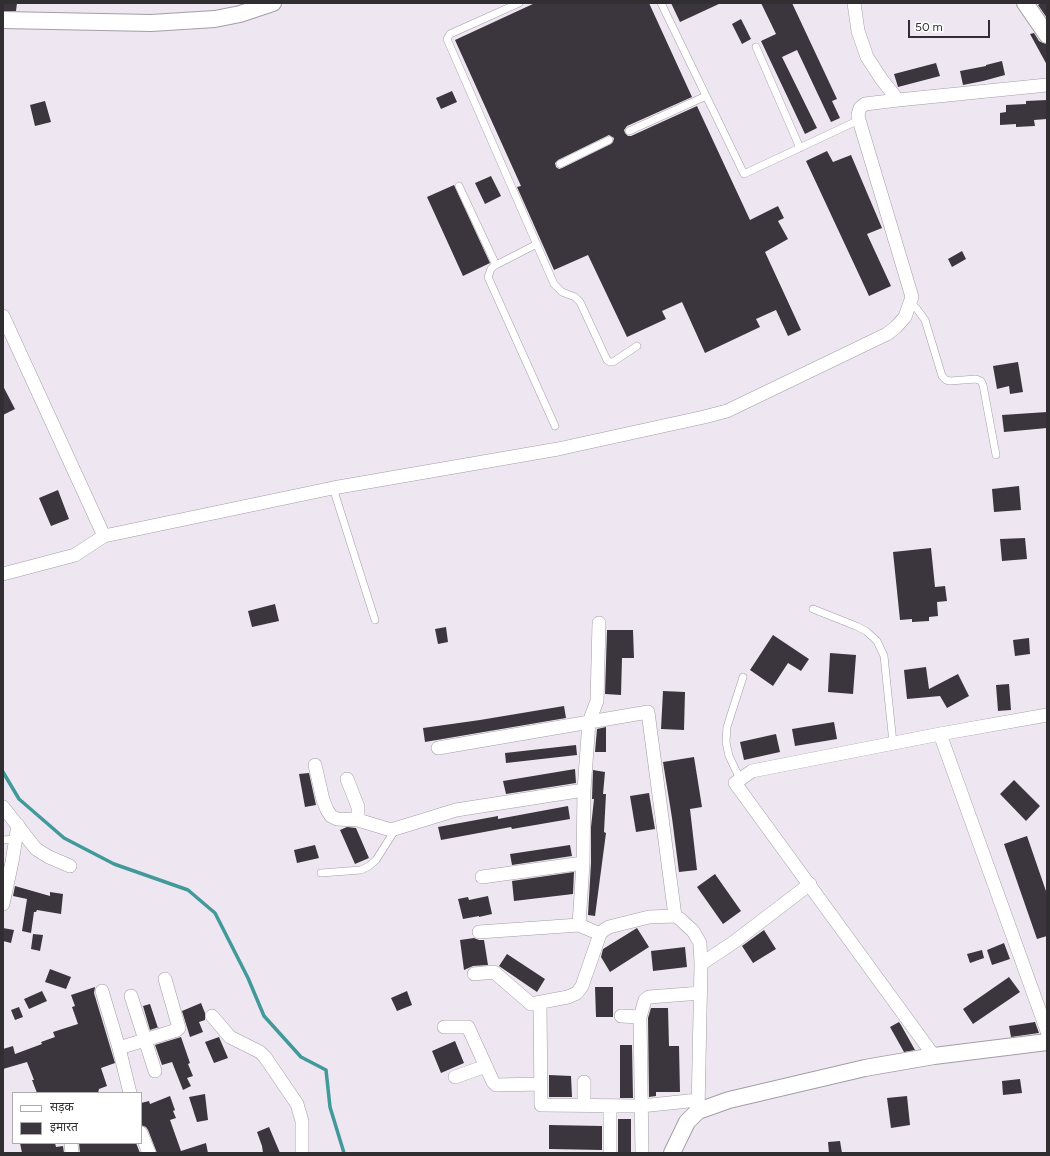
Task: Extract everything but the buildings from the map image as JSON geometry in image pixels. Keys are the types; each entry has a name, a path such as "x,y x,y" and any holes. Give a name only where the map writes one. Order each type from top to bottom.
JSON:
{"street":[{"path":"3,20 151,23 215,19 240,14 248,7 273,3"},
{"path":"854,3 858,31 867,57 882,80 898,100"},
{"path":"1025,3 1047,35"},
{"path":"3,574 75,555 104,536 333,488 558,449 728,411 887,334 905,317 911,304 912,297 859,120 858,114 860,108 865,104 1047,85"},
{"path":"3,316 104,536"},
{"path":"579,925 583,863 584,790 589,722 597,701 599,623"},
{"path":"438,748 648,712 674,916"},
{"path":"934,1056 735,783 752,771 940,734 1047,715"},
{"path":"940,734 1047,1031"},
{"path":"315,765 323,800 331,816 337,819 358,820 391,830 456,810 584,790"},
{"path":"346,779 358,807 358,820"},
{"path":"3,807 36,849 43,854 70,866"},
{"path":"3,904 9,840 18,825"},
{"path":"482,878 583,863"},
{"path":"702,964 734,942 810,884"},
{"path":"474,974 494,972 531,1004 568,997 577,993 582,986 600,934 609,927 649,916 674,916 680,919 693,931 700,943 702,964 698,1106 687,1122 672,1153"},
{"path":"479,932 579,925 600,934"},
{"path":"119,1048 177,1030 179,1028 164,979"},
{"path":"102,991 119,1048 130,1092"},
{"path":"642,1153 640,1017 645,1000 648,997 701,993"},
{"path":"131,996 155,1071"},
{"path":"540,1003 541,1105 698,1106 865,1068 934,1056 1047,1042"},
{"path":"212,1016 230,1037 260,1052 265,1057 297,1104 302,1121 302,1153"},
{"path":"621,1016 640,1017"},
{"path":"444,1027 468,1027 493,1082 496,1085 541,1084"},
{"path":"455,1078 486,1066"},
{"path":"584,1082 584,1106"},
{"path":"610,1106 610,1153"},
{"path":"142,1136 149,1153"}],"lane":[{"path":"519,3 450,34 447,39 554,284 562,292 575,297 580,302 607,360 613,362 637,346"},
{"path":"661,3 744,174 859,120"},
{"path":"756,47 800,148"},
{"path":"629,132 706,96"},
{"path":"560,164 609,140"},
{"path":"459,186 496,265"},
{"path":"537,244 496,265 491,269 488,277 555,426"},
{"path":"911,304 917,309 925,320 942,376 946,380 950,381 976,380 984,385 996,455"},
{"path":"333,488 375,620"},
{"path":"813,609 866,631 877,641 884,656 893,743"},
{"path":"740,779 729,756 726,742 727,727 743,677"},
{"path":"321,873 361,870 369,866 376,860 395,829"}],"waterway":[{"path":"3,772 19,799 64,838 114,864 188,890 215,913 248,978 264,1016 301,1057 326,1070 330,1107 344,1153"}]}
